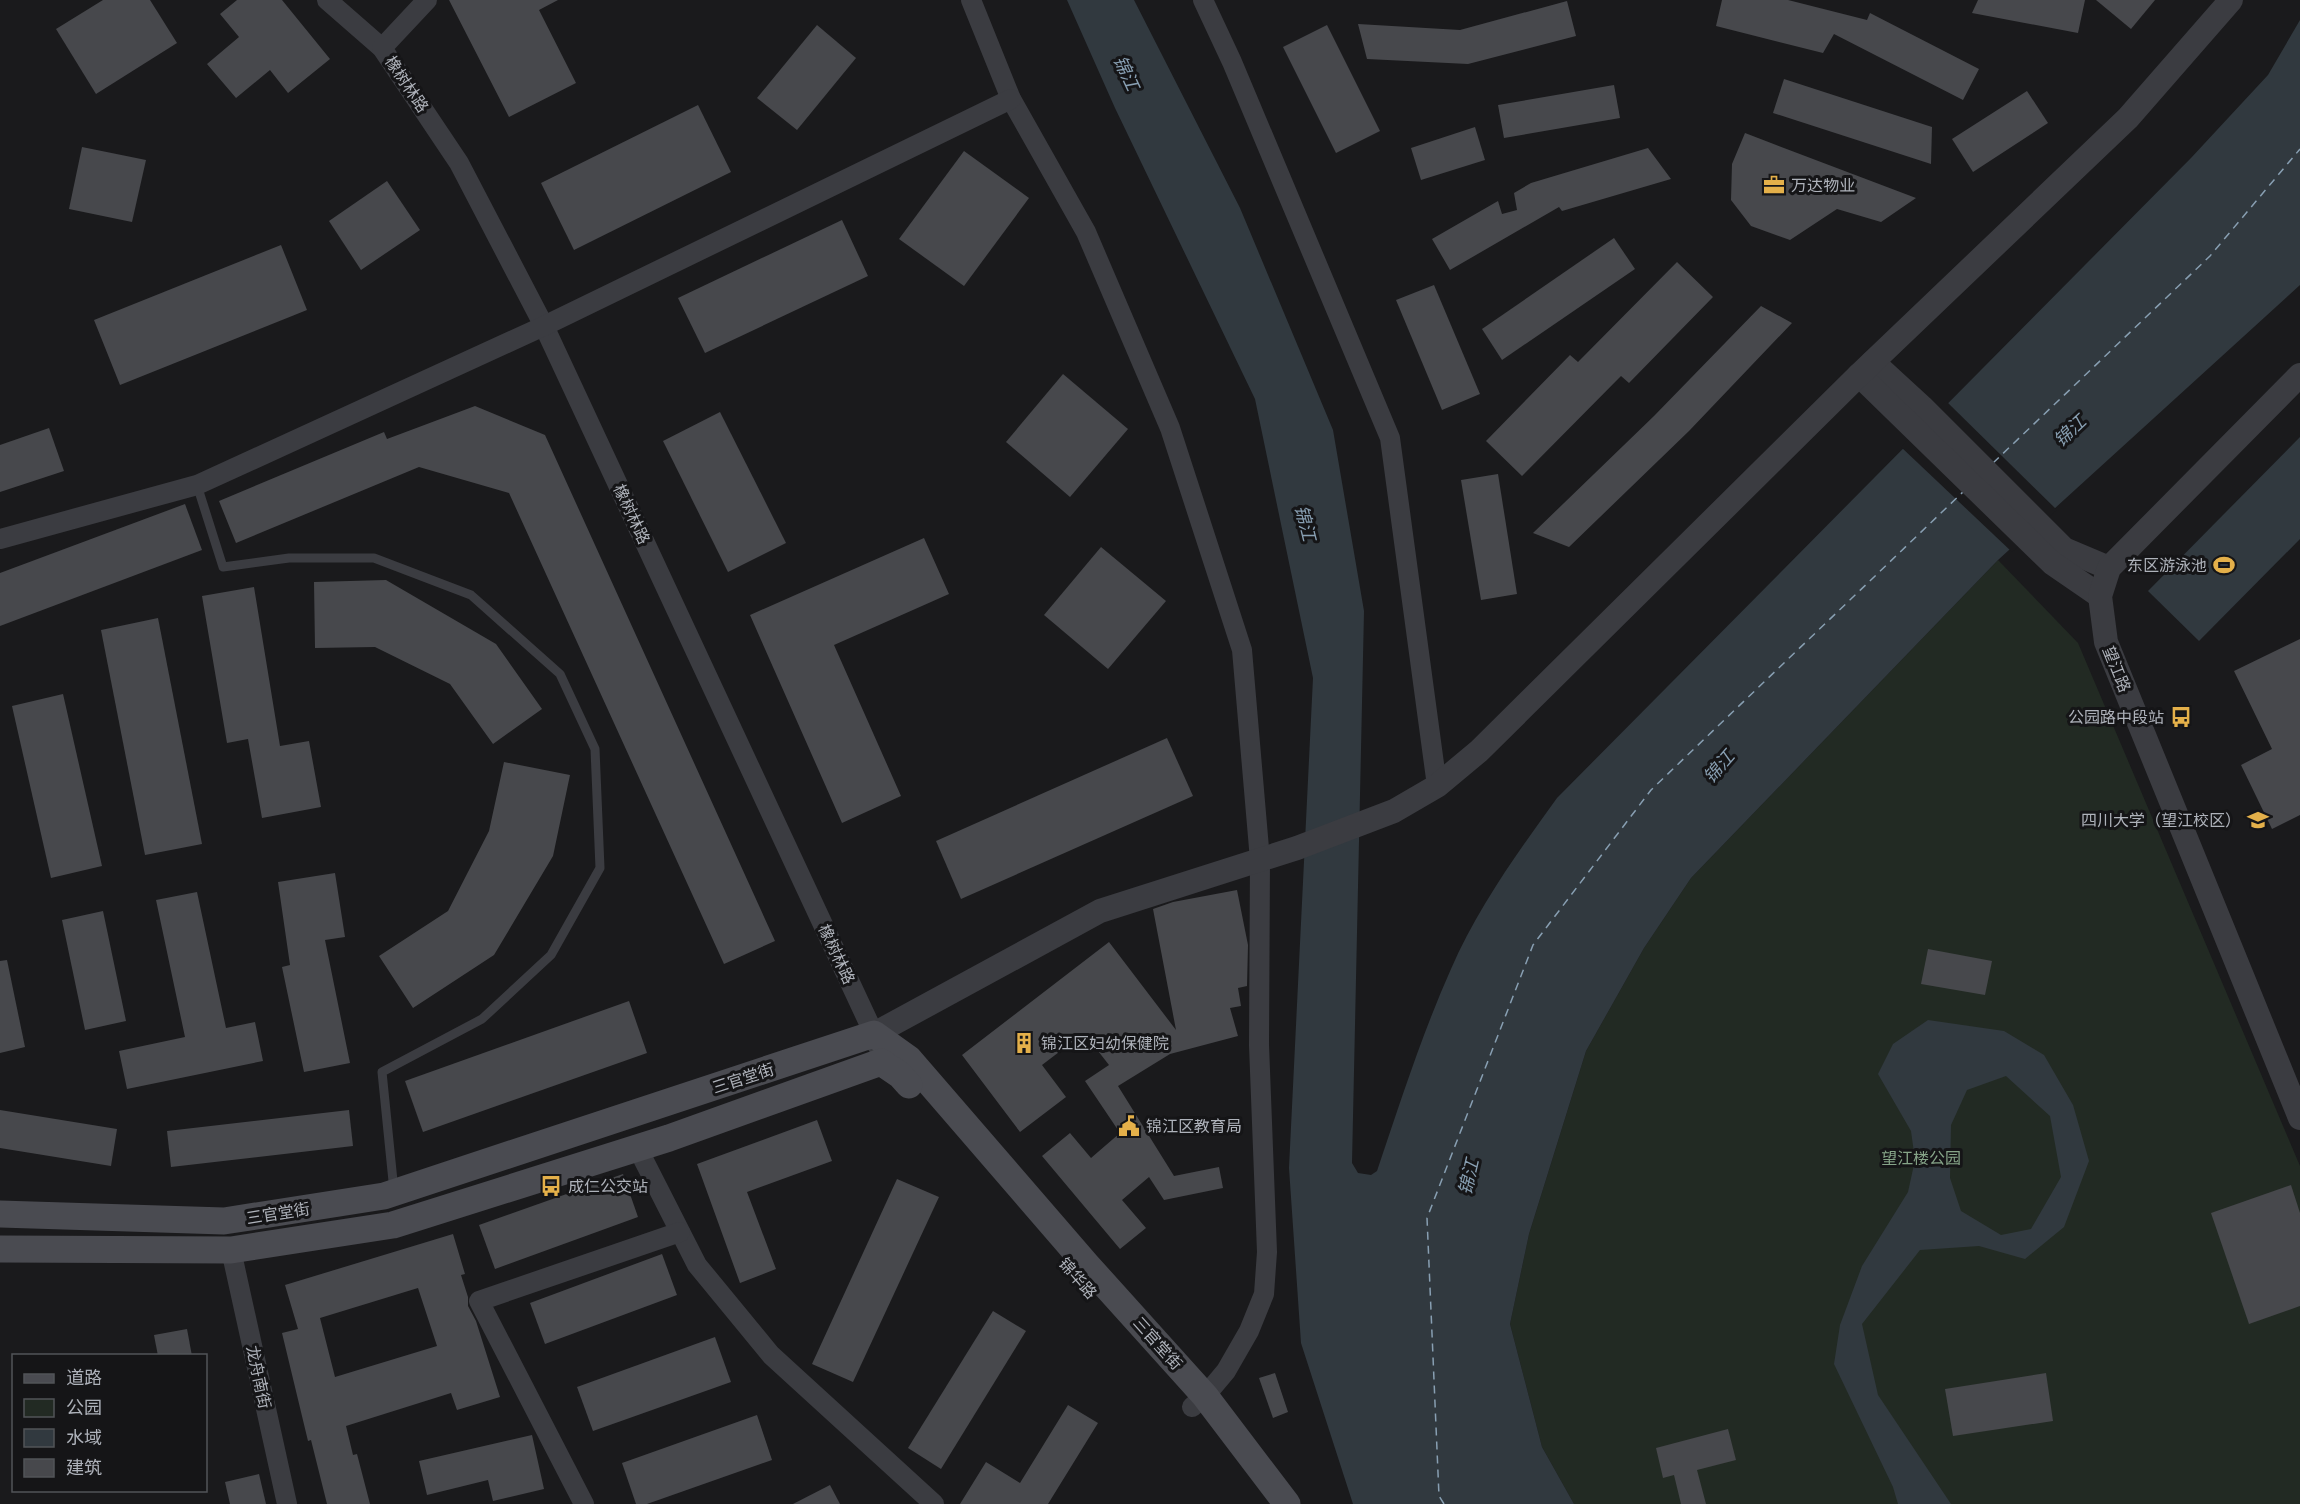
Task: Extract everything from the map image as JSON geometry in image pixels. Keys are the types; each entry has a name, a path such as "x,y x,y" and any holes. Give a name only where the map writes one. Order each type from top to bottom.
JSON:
{"main road":[{"name":"三官堂街","path":"0,1214 224,1221 394,1193 874,1034 909,1059 1087,1265 1287,1504"},
{"name":"三官堂街","path":"0,1249 231,1250 393,1225 669,1138 881,1062"},
{"name":"锦华路","path":"881,1062 900,1075 1199,1401 1265,1504"}],"street":[{"name":"橡树林路","path":"327,0 382,48 459,163 544,326 874,1034 881,1062"},
{"path":"382,48 427,0"},
{"path":"970,0 1011,99 1086,232 1170,428 1242,650 1260,860 1259,1045 1267,1252 1264,1294 1249,1330 1226,1371 1199,1401"},
{"path":"1203,0 1237,73 1390,438 1437,786"},
{"path":"874,1034 1100,911 1297,848 1394,811 1437,786 1487,742 1866,368 2128,118 2231,0"},
{"path":"0,539 197,485 544,326 1011,99"},
{"path":"1866,368 2100,596"},
{"name":"望江路","path":"2300,375 2109,568 2100,596 2106,642 2300,1118"},
{"path":"2058,556 2109,568"},
{"path":"638,1147 697,1265 771,1355 934,1504"},
{"path":"584,1504 479,1301 680,1232"},
{"name":"龙舟南街","path":"231,1250 287,1504"}],"lane":[{"path":"197,485 224,567 289,558 374,558 471,595 560,674 595,749 600,868 550,955 482,1019 382,1072 394,1193"}],"green space":[{"name":"望江楼公园","path":"1998,560 2078,643 2300,1166 2300,1504 1574,1504 1542,1447 1510,1324 1529,1234 1586,1051 1644,948 1691,878"}],"water":[{"name":"锦江","path":"1067,0 1134,0 1240,208 1333,430 1364,611 1352,1163 1358,1173 1371,1175 1377,1171 1421,1044 1462,946 1500,880 1557,798 2191,158 2268,75 2300,20 2300,285 1998,560 1691,878 1644,948 1586,1051 1529,1234 1510,1324 1542,1447 1574,1504 1353,1504 1301,1343 1289,1168 1313,678 1255,399 1115,108"},
{"name":"东区游泳池","path":"2300,437 2300,539 2199,641 2148,591"},
{"path":"1928,1020 2004,1031 2044,1055 2073,1105 2089,1161 2064,1227 2025,1259 1979,1246 1920,1250 1862,1324 1878,1395 1951,1504 1898,1504 1893,1487 1834,1364 1840,1325 1862,1266 1908,1192 1915,1160 1911,1131 1878,1074 1893,1044","holes":["2006,1076 2050,1116 2061,1177 2031,1229 2001,1235 1961,1211 1950,1178 1951,1125 1967,1090"]}],"pier":[{"path":"1946,401 2057,510 2012,552 1901,447"}],"building":[{"path":"103,0 150,0 177,43 96,94 56,29"},
{"path":"237,0 282,0 330,59 288,93 270,70 236,98 207,64 239,37 220,14"},
{"path":"449,0 558,0 539,10 576,83 509,117"},
{"path":"1722,0 1788,0 1867,20 1870,13 1979,69 1963,100 1834,34 1823,53 1716,26"},
{"path":"1978,0 2085,0 2078,33 1972,13"},
{"path":"2096,0 2155,0 2131,29"},
{"path":"1567,1 1576,36 1468,64 1367,59 1358,24 1460,30"},
{"path":"817,25 856,58 797,130 757,98"},
{"path":"1327,25 1380,131 1336,153 1283,47"},
{"path":"1784,79 1932,127 1931,164 1773,113"},
{"path":"1614,85 1620,118 1504,138 1498,105"},
{"path":"2027,91 2048,123 1973,172 1952,139"},
{"path":"698,105 731,172 574,250 541,183"},
{"path":"1475,127 1485,160 1421,180 1411,148"},
{"path":"1745,133 1916,198 1881,222 1837,209 1790,240 1751,226 1731,200 1732,164"},
{"path":"82,147 146,160 132,222 69,209"},
{"path":"1648,148 1671,179 1562,211 1559,207 1450,270 1432,239 1498,201 1502,214 1517,210 1514,193 1531,183"},
{"path":"964,151 1029,198 964,286 899,239"},
{"path":"387,181 420,230 361,270 329,221"},
{"path":"842,220 868,276 705,353 678,298"},
{"path":"1614,238 1635,269 1502,360 1482,329"},
{"path":"281,245 307,310 120,385 94,320"},
{"path":"1677,262 1713,297 1629,383 1621,376 1522,476 1486,441 1570,355 1578,362"},
{"path":"1434,285 1480,394 1442,410 1396,300"},
{"path":"1761,306 1792,323 1689,431 1569,547 1533,533 1654,416"},
{"path":"1063,374 1128,429 1070,497 1006,442"},
{"path":"475,406 545,435 775,941 724,964 509,493 419,467 236,543 219,501 384,432 387,439"},
{"path":"720,412 786,543 728,572 663,441"},
{"path":"49,428 64,471 0,492 0,445"},
{"path":"1498,474 1517,594 1481,600 1461,480"},
{"path":"185,504 202,550 0,626 0,573"},
{"path":"924,538 949,594 834,645 901,796 842,823 750,615"},
{"path":"1101,547 1166,601 1108,669 1044,615"},
{"path":"386,580 496,644 542,709 493,744 450,684 375,647 315,648 314,582"},
{"path":"254,587 280,746 309,741 321,807 262,818 248,739 227,743 202,596"},
{"path":"158,618 202,844 145,855 101,630"},
{"path":"2300,639 2300,815 2272,829 2241,765 2272,749 2234,671"},
{"path":"63,694 102,866 51,878 12,706"},
{"path":"1167,738 1193,796 961,899 936,841"},
{"path":"504,762 570,775 553,856 494,955 413,1008 379,956 448,911 489,831"},
{"path":"335,873 345,937 325,940 350,1063 304,1072 282,967 290,965 278,882"},
{"path":"1237,890 1248,945 1247,986 1238,988 1241,1006 1230,1008 1238,1036 1170,1054 1118,1086 1174,1176 1219,1167 1223,1188 1164,1200 1149,1177 1122,1200 1146,1228 1120,1249 1042,1156 1070,1133 1091,1158 1120,1133 1085,1081 1109,1065 1084,1033 1042,1065 1066,1097 1020,1132 962,1055 1109,942 1176,1030 1153,909 1173,902"},
{"path":"197,892 226,1028 255,1022 263,1061 127,1089 119,1051 185,1037 156,900"},
{"path":"103,911 126,1021 85,1030 62,920"},
{"path":"1928,949 1992,961 1985,995 1921,984"},
{"path":"7,960 25,1047 0,1053 0,961"},
{"path":"629,1001 647,1053 423,1132 405,1081"},
{"path":"0,1110 117,1129 111,1166 0,1148"},
{"path":"349,1110 353,1146 171,1167 167,1131"},
{"path":"817,1120 832,1161 747,1192 776,1269 740,1283 697,1164"},
{"path":"623,1174 638,1217 495,1269 479,1225"},
{"path":"897,1179 939,1197 853,1382 812,1364"},
{"path":"2291,1185 2300,1213 2300,1306 2249,1324 2211,1213"},
{"path":"453,1234 465,1274 461,1275 468,1297 468,1306 476,1321 500,1397 457,1410 451,1393 346,1426 353,1455 357,1454 370,1504 327,1504 311,1440 308,1441 282,1333 298,1329 285,1285","holes":["418,1288 437,1346 335,1377 320,1318"]},
{"path":"662,1254 677,1295 545,1344 530,1303"},
{"path":"993,1311 1026,1331 941,1469 908,1448"},
{"path":"187,1329 192,1354 158,1354 154,1335"},
{"path":"715,1337 731,1382 593,1431 577,1387"},
{"path":"1275,1373 1288,1412 1273,1418 1259,1378"},
{"path":"2046,1373 2053,1421 1953,1436 1945,1389"},
{"path":"1068,1405 1098,1423 1048,1504 960,1504 986,1462 1020,1483"},
{"path":"757,1415 772,1460 647,1504 636,1504 622,1463"},
{"path":"1728,1429 1736,1460 1697,1470 1706,1504 1681,1504 1674,1475 1663,1478 1656,1448"},
{"path":"532,1435 544,1489 493,1501 488,1480 427,1495 419,1461"},
{"path":"259,1474 266,1504 230,1504 225,1482"},
{"path":"830,1485 840,1504 793,1504"}],"ferry route":[{"path":"1993,463 2210,256 2300,149"},
{"path":"1444,1504 1439,1496 1427,1218 1533,945 1651,790 1964,491"}],"place":[{"name":"万达物业","path":"1774,185"},
{"name":"东区游泳池","path":"2224,565"},
{"name":"公园路中段站","path":"2181,717"},
{"name":"四川大学（望江校区）","path":"2258,820"},
{"name":"锦江区妇幼保健院","path":"1024,1043"},
{"name":"锦江区教育局","path":"1129,1126"},
{"name":"成仁公交站","path":"551,1186"}]}
